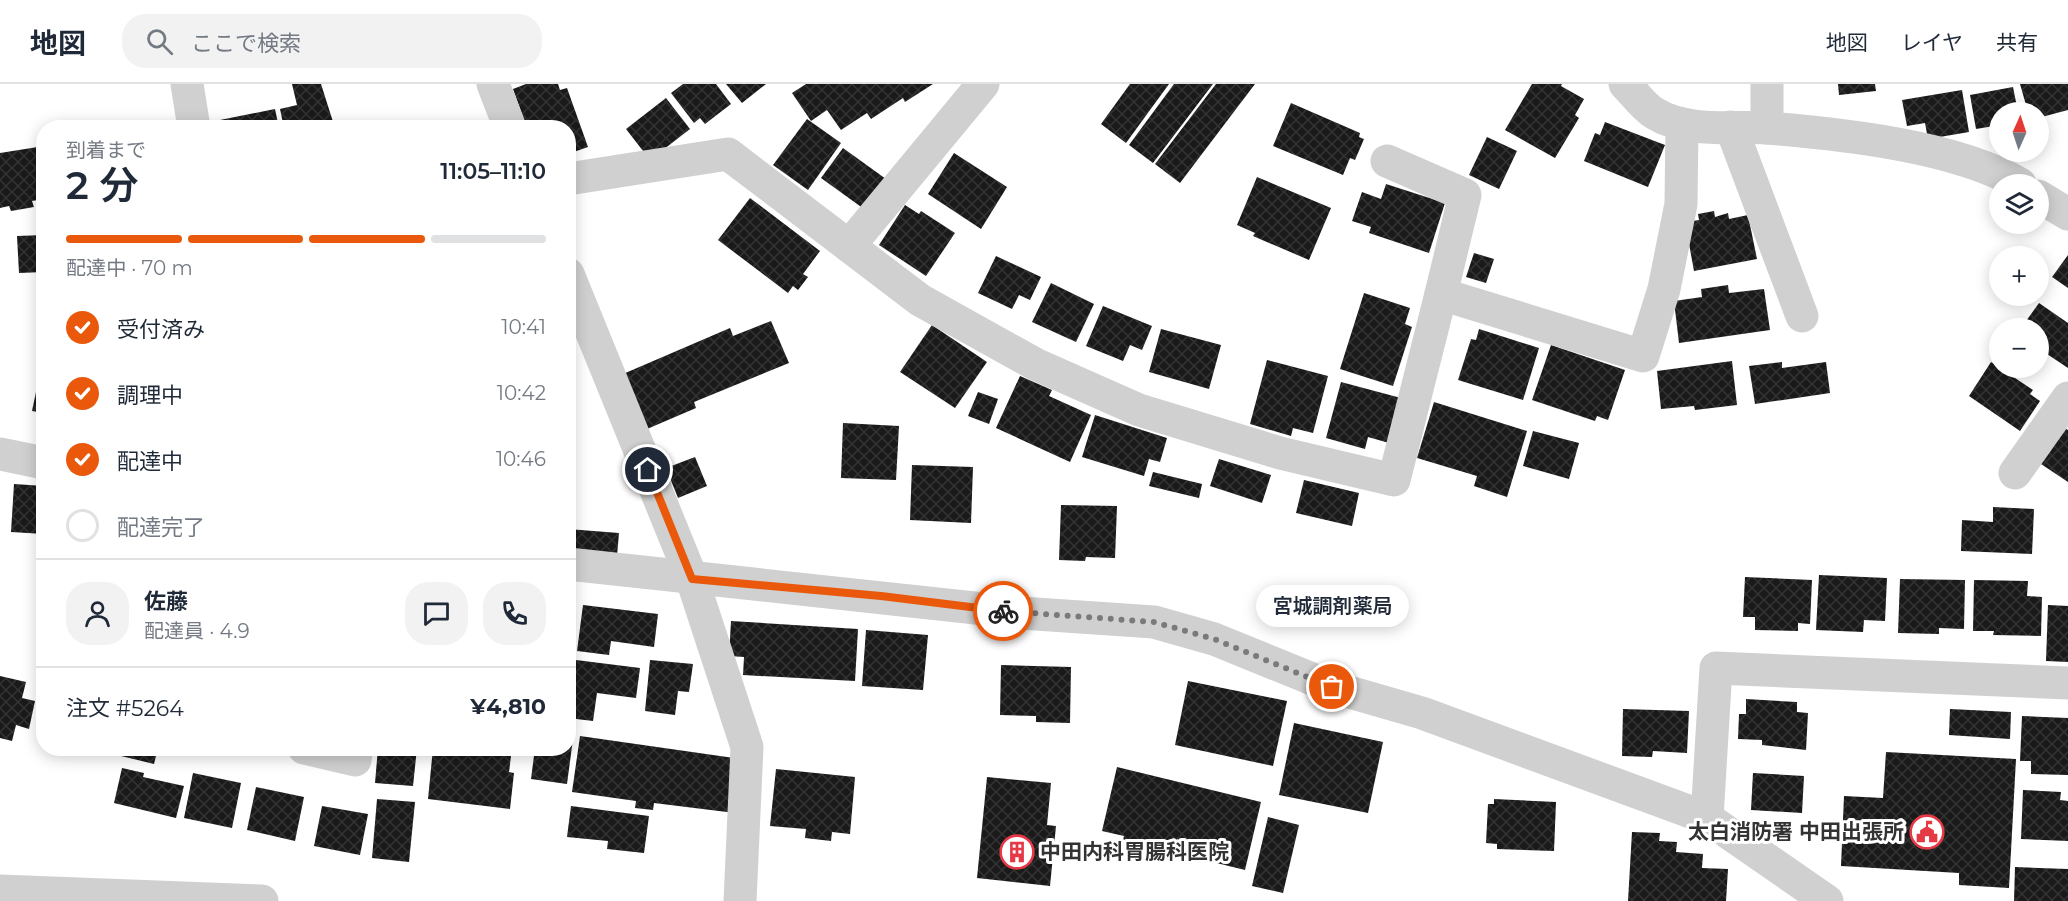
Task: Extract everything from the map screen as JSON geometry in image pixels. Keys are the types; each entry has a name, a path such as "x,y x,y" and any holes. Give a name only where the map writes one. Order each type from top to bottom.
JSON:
{"street":[{"path":"187,84 193,120"},
{"path":"493,84 507,120"},
{"path":"849,246 983,84"},
{"path":"1626,84 1654,113 1682,124 1767,128 1903,144 2003,174"},
{"path":"1767,84 1767,128"},
{"path":"1441,294 1643,356 1664,289 1681,204 1682,124"},
{"path":"1731,127 1802,316"},
{"path":"576,178 728,154 920,300 1035,364 1139,410 1280,453 1394,480 1465,195 1387,161"},
{"path":"2049,203 2068,214"},
{"path":"576,294 692,579 747,747 740,901"},
{"path":"2015,473 2068,398"},
{"path":"0,454 36,461"},
{"path":"576,565 692,579 881,596 1021,614 1154,622 1214,639 1332,687 1422,713 1707,818 1827,901"},
{"path":"1707,818 1716,668 2068,682"},
{"path":"338,756 355,760 356,756"},
{"path":"0,891 262,901"}],"building":[{"path":"292,84 321,84 332,120 282,120 280,109 297,105"},
{"path":"526,84 558,84 560,90 567,88 588,147 576,151 576,120 524,120 513,89"},
{"path":"683,84 716,84 731,104 705,124 700,118 694,123 671,93"},
{"path":"726,84 766,84 742,103"},
{"path":"806,84 933,84 905,102 903,98 871,119 867,113 841,130 827,110 811,121 792,93"},
{"path":"1130,84 1169,84 1126,143 1101,124"},
{"path":"1174,84 1213,84 1153,163 1129,145"},
{"path":"1216,84 1255,84 1180,183 1155,164"},
{"path":"1532,84 1562,84 1561,86 1584,99 1575,115 1579,118 1555,158 1505,130"},
{"path":"1838,84 1875,84 1876,91 1839,95"},
{"path":"2020,84 2068,84 2068,110 2049,115 2049,102 2025,102"},
{"path":"2013,87 2016,102 1989,102 1989,127 1976,129 1970,95"},
{"path":"1962,90 1969,132 1928,139 1925,123 1907,126 1902,100"},
{"path":"666,98 690,129 650,160 626,129"},
{"path":"1291,103 1360,133 1359,137 1364,139 1355,160 1350,158 1343,175 1273,146"},
{"path":"275,109 277,120 220,120"},
{"path":"807,119 841,143 808,190 773,165"},
{"path":"1605,122 1665,145 1648,187 1584,161 1595,133 1600,135"},
{"path":"1487,137 1517,151 1499,189 1469,175"},
{"path":"36,147 36,200 32,201 34,207 11,211 9,206 0,208 0,153"},
{"path":"843,148 886,179 864,209 821,178"},
{"path":"954,153 1007,187 981,229 928,194"},
{"path":"1257,177 1331,208 1309,260 1253,236 1255,233 1237,225"},
{"path":"1386,184 1445,203 1429,253 1369,233 1371,227 1352,221 1362,192 1381,199"},
{"path":"750,198 820,251 803,274 808,277 798,290 793,286 788,293 718,240"},
{"path":"905,205 919,214 921,211 955,233 926,276 879,245"},
{"path":"1714,211 1715,217 1728,213 1729,219 1748,215 1757,259 1694,271 1685,222 1699,220 1698,214"},
{"path":"36,235 36,272 19,273 17,236"},
{"path":"1474,253 1494,259 1486,283 1466,277"},
{"path":"2068,255 2068,288 2052,277"},
{"path":"996,256 1041,277 1030,300 1019,295 1012,309 978,293"},
{"path":"1051,283 1094,304 1076,342 1032,322"},
{"path":"1728,285 1729,293 1764,289 1770,330 1679,343 1674,301 1702,297 1701,289"},
{"path":"1364,293 1410,308 1405,324 1412,327 1393,386 1340,369"},
{"path":"1103,306 1152,326 1142,350 1130,345 1123,361 1086,346"},
{"path":"2037,306 2043,306 2068,323 2068,368 2049,355 2049,318 2028,318"},
{"path":"771,321 789,363 694,402 696,408 647,429 623,374 730,328 733,336"},
{"path":"932,325 987,362 955,408 900,372"},
{"path":"1161,329 1221,345 1209,389 1149,372"},
{"path":"1479,329 1539,348 1523,400 1458,380 1471,339 1476,340"},
{"path":"1551,345 1625,370 1608,420 1597,416 1595,421 1532,400"},
{"path":"1267,360 1328,376 1313,433 1293,428 1291,436 1250,424"},
{"path":"1732,361 1737,405 1695,410 1694,406 1661,409 1657,371"},
{"path":"1782,362 1782,368 1826,362 1830,393 1755,404 1749,366"},
{"path":"1989,365 1989,378 2015,378 2033,390 2030,394 2040,401 2020,431 1969,396"},
{"path":"1020,376 1052,390 1049,396 1091,415 1070,462 996,428"},
{"path":"1341,382 1401,398 1389,443 1368,437 1365,449 1326,438"},
{"path":"36,392 36,412 32,411"},
{"path":"978,392 998,399 989,424 968,416"},
{"path":"1434,402 1527,431 1507,497 1474,486 1477,476 1417,458"},
{"path":"1095,415 1167,438 1160,462 1149,459 1144,476 1082,457"},
{"path":"843,423 899,426 896,480 841,478"},
{"path":"2065,428 2068,430 2068,482 2041,464"},
{"path":"1533,431 1579,443 1569,479 1523,466"},
{"path":"695,457 707,486 678,498 666,468"},
{"path":"1219,459 1271,475 1262,503 1210,486"},
{"path":"912,465 973,467 971,523 910,520"},
{"path":"1153,472 1202,484 1199,498 1149,486"},
{"path":"1304,480 1359,493 1352,526 1296,513"},
{"path":"14,484 36,485 36,534 11,532"},
{"path":"1061,505 1117,506 1115,558 1086,557 1085,561 1059,560"},
{"path":"1993,507 2034,509 2032,554 1961,551 1962,520 1993,522"},
{"path":"576,530 619,533 617,556 576,553"},
{"path":"1819,575 1887,578 1885,621 1864,620 1863,632 1816,630"},
{"path":"1745,577 1812,580 1810,624 1798,623 1798,631 1755,630 1755,617 1743,617"},
{"path":"1900,579 1965,580 1964,629 1939,628 1939,634 1898,633"},
{"path":"1974,580 2028,581 2027,596 2042,597 2041,636 1993,635 1994,631 1973,631"},
{"path":"583,605 658,614 654,647 611,641 609,655 577,651"},
{"path":"2048,605 2068,606 2068,662 2046,661"},
{"path":"731,621 858,629 855,681 743,675 744,657 729,656"},
{"path":"866,630 928,635 923,690 862,686"},
{"path":"576,660 640,668 636,698 597,693 593,721 576,719"},
{"path":"650,660 693,664 689,692 678,691 675,715 645,711"},
{"path":"1001,665 1071,667 1070,723 1036,722 1036,716 1000,715"},
{"path":"0,676 26,682 22,698 35,701 29,729 16,725 12,741 0,738"},
{"path":"1188,681 1287,701 1273,766 1175,745"},
{"path":"1746,699 1797,702 1797,712 1808,713 1806,750 1762,745 1762,740 1738,739 1739,714 1746,714"},
{"path":"1623,709 1689,711 1687,753 1653,751 1652,757 1622,756"},
{"path":"1950,709 2011,712 2010,739 1949,735"},
{"path":"2022,716 2068,718 2068,775 2031,774 2031,761 2020,761"},
{"path":"1294,723 1383,742 1368,813 1279,795"},
{"path":"580,736 734,758 735,813 654,803 653,810 635,808 636,801 572,792"},
{"name":"太白消防署 中田出張所","path":"1886,752 2016,759 2009,888 1959,885 1959,873 1841,866 1844,796 1883,798"},
{"path":"121,756 156,756 154,764"},
{"path":"377,756 416,756 413,786 375,783"},
{"path":"432,756 511,756 509,772 514,773 510,809 428,799"},
{"path":"534,756 571,756 567,784 531,779"},
{"path":"1117,767 1261,802 1245,870 1123,840 1124,836 1102,831"},
{"path":"122,768 144,773 143,777 184,786 176,818 114,803"},
{"path":"776,769 855,777 850,834 832,832 831,841 805,838 806,829 770,826"},
{"path":"193,773 241,783 232,828 184,818"},
{"path":"1753,773 1804,776 1802,813 1751,810"},
{"name":"中田内科胃腸科医院","path":"987,777 1051,783 1047,825 1056,826 1050,886 977,878"},
{"path":"256,787 304,797 295,841 247,830"},
{"path":"2023,790 2061,792 2060,800 2068,801 2068,841 2021,839"},
{"path":"377,799 415,802 409,862 372,858"},
{"path":"1494,799 1556,802 1554,851 1497,849 1497,844 1486,843 1488,804 1494,804"},
{"path":"322,806 368,814 360,855 314,846"},
{"path":"571,806 649,816 644,853 607,849 608,841 567,837"},
{"path":"1268,817 1299,825 1283,893 1252,886"},
{"path":"1632,832 1660,833 1659,841 1677,842 1676,852 1703,854 1702,868 1728,869 1726,901 1628,901"},
{"path":"2015,867 2068,869 2068,901 2014,901"}],"way so far":[{"path":"1003,611 1154,622 1214,639 1332,687"}],"place":[{"name":"宮城調剤薬局","path":"1332,687"},
{"name":"太白消防署 中田出張所","path":"1927,832"},
{"name":"中田内科胃腸科医院","path":"1017,852"}],"route":[{"path":"648,470 692,579 881,596 1003,611"}]}
